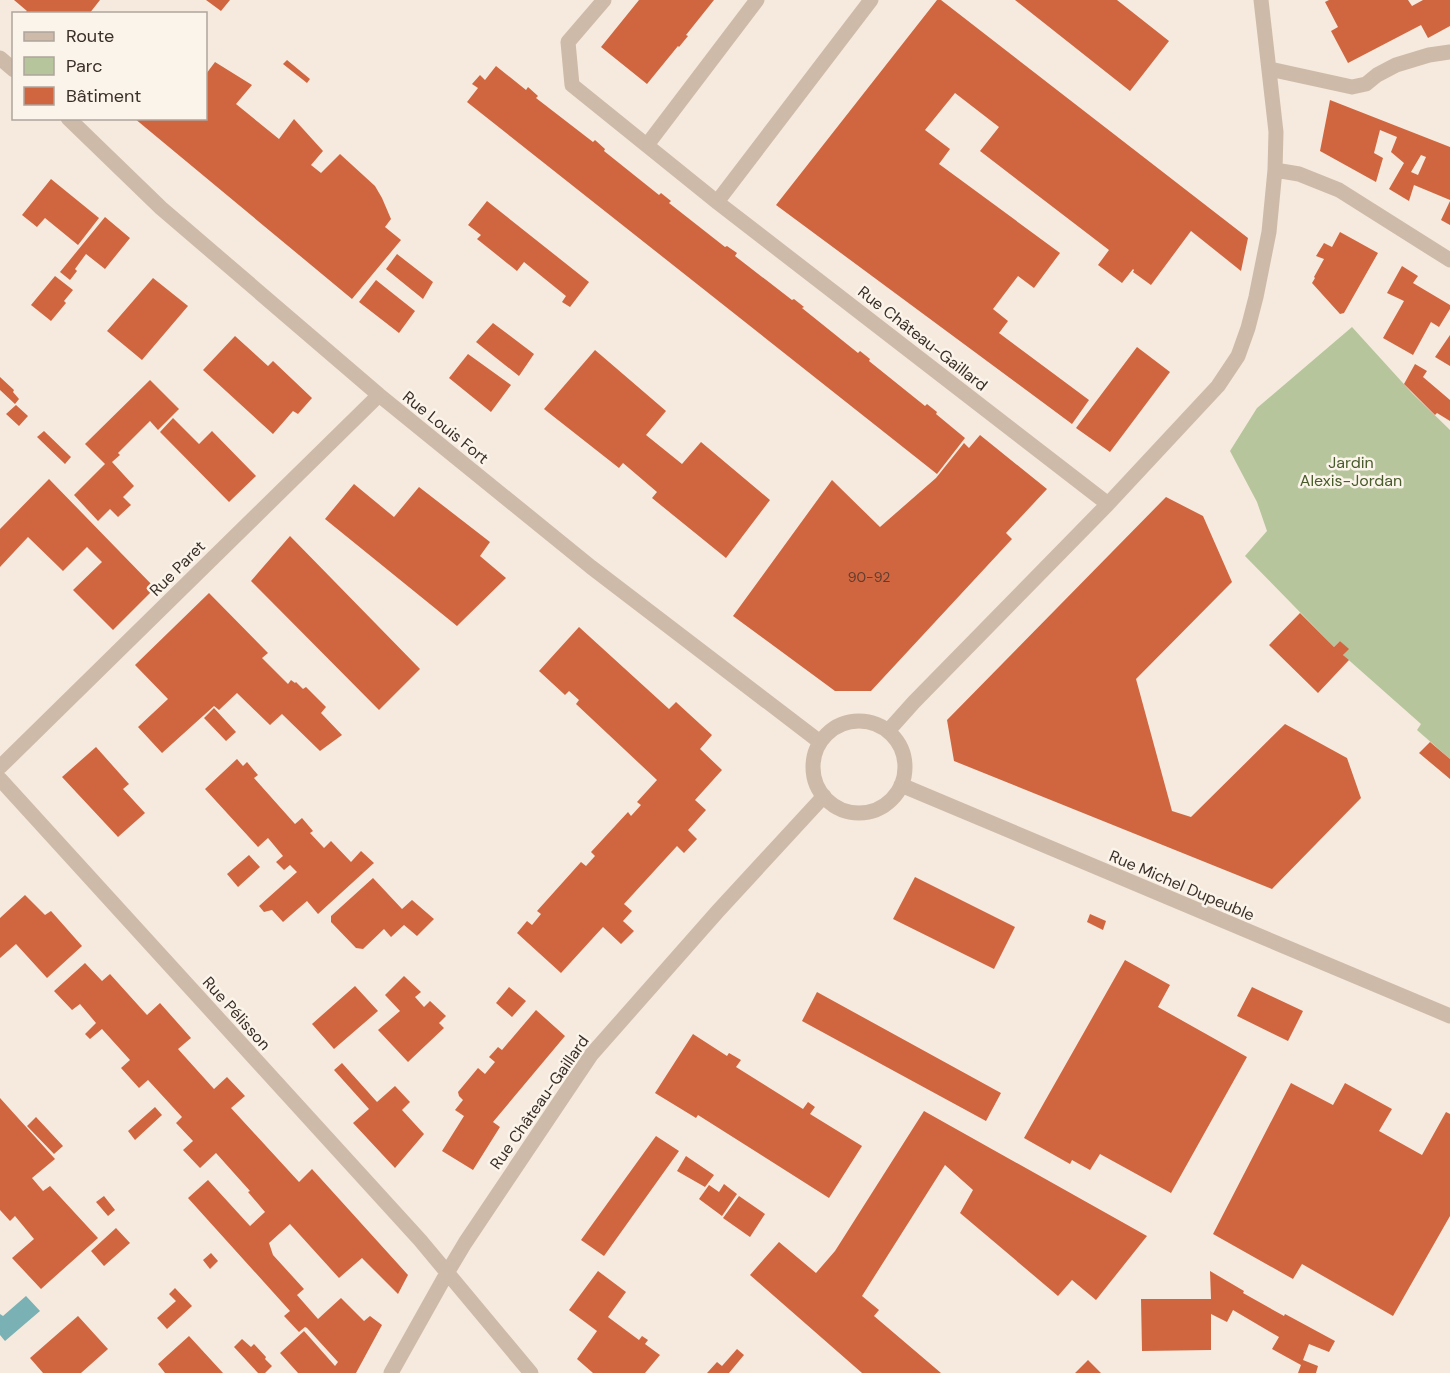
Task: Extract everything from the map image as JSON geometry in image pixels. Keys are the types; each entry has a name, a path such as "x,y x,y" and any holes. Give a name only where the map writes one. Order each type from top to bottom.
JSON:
{"street":[{"name":"Rue Château-Gaillard","path":"604,0 568,42 572,85 717,202 1108,504"},
{"path":"647,145 758,0"},
{"path":"717,202 871,0"},
{"path":"888,730 1108,504 1218,386 1238,356 1256,297 1269,232 1275,170 1276,132 1261,0"},
{"path":"1270,69 1352,87 1366,84 1396,64 1450,52"},
{"path":"0,58 12,68"},
{"name":"Rue Louis Fort","path":"70,120 160,208 379,395 591,567 820,742"},
{"path":"1275,170 1299,174 1339,190 1450,260"},
{"name":"Rue Paret","path":"0,767 379,395"},
{"path":"859,721 874,723 888,730 903,756 905,771 901,785 892,798 880,808 865,812 850,812 836,806 824,796 817,786 814,775 815,753 820,742 830,730 844,723 859,721"},
{"name":"Rue Pélisson","path":"0,779 420,1240 531,1373"},
{"name":"Rue Michel Dupeuble","path":"901,785 1450,1016"},
{"name":"Rue Château-Gaillard","path":"391,1373 465,1243 591,1055 718,911 824,796"}],"green space":[{"name":"Jardin Alexis-Jordan","path":"1352,327 1412,393 1450,430 1450,759 1417,730 1421,724 1343,655 1348,649 1340,641 1334,647 1245,556 1267,531 1257,502 1230,451 1257,408"}],"water":[{"path":"26,1296 40,1311 5,1341 0,1335 0,1314 3,1316"}],"building":[{"path":"14,0 100,0 91,12 27,11"},
{"path":"206,0 230,0 221,11"},
{"path":"639,0 714,0 686,35 688,36 647,84 601,47"},
{"path":"937,0 941,0 1248,238 1241,271 1191,231 1151,285 1133,272 1133,269 1122,283 1098,265 1109,250 980,151 999,127 955,93 925,130 950,149 939,164 1060,253 1034,288 1018,276 993,309 1008,321 999,333 1089,400 1072,424 776,205"},
{"path":"1015,0 1117,0 1169,41 1130,91"},
{"path":"1329,0 1408,0 1412,6 1423,0 1450,0 1450,26 1428,38 1421,25 1348,63 1331,31 1338,27 1325,2"},
{"path":"287,60 310,79 307,83 283,64"},
{"path":"215,62 252,85 236,104 279,139 294,119 323,151 311,165 321,173 340,154 375,186 391,219 385,227 401,240 352,299 136,120 207,120 207,73"},
{"path":"496,66 526,90 528,87 538,96 536,98 593,142 595,140 605,149 604,151 659,195 661,193 671,201 669,203 725,247 737,253 735,256 792,300 794,299 858,353 860,351 870,359 869,361 925,406 927,404 937,412 936,414 965,438 937,474 467,102 478,88 472,84 480,75 485,80"},
{"path":"1330,100 1450,147 1450,200 1414,185 1409,201 1389,189 1404,163 1391,152 1397,137 1380,130 1374,153 1383,158 1376,182 1320,151","holes":["1421,155 1426,157 1418,175 1411,172"]},
{"path":"51,179 99,218 78,245 45,218 37,227 22,215"},
{"path":"487,201 589,282 570,307 562,302 566,296 524,262 517,271 477,239 481,235 468,225"},
{"path":"1450,201 1450,225 1441,220"},
{"path":"105,217 130,238 105,269 86,254 70,280 60,272"},
{"path":"1340,232 1378,253 1344,313 1340,314 1312,283 1324,259 1316,256 1324,243 1332,247"},
{"path":"397,254 433,282 423,299 386,269"},
{"path":"1402,266 1418,276 1413,283 1450,305 1439,327 1431,322 1413,355 1383,338 1404,301 1387,293"},
{"path":"55,276 73,290 64,301 66,303 51,321 31,305"},
{"path":"153,278 188,306 142,360 107,331"},
{"path":"376,280 415,311 399,333 359,302"},
{"path":"493,323 534,354 519,376 476,342"},
{"path":"1450,335 1450,366 1435,357"},
{"path":"235,336 268,366 273,361 312,398 298,414 293,411 273,434 203,370"},
{"path":"1137,347 1170,372 1110,452 1076,428"},
{"path":"595,350 666,411 646,435 682,464 701,442 770,500 726,558 652,498 657,492 623,463 619,468 544,409"},
{"path":"468,354 511,385 491,412 449,378"},
{"path":"1415,364 1427,371 1423,377 1450,400 1450,421 1437,413 1435,415 1404,384"},
{"path":"0,377 14,390 13,392 19,399 15,404 0,390"},
{"path":"150,380 179,409 158,430 150,421 118,453 120,455 112,462 134,486 123,497 131,505 118,517 110,509 98,521 74,495 105,464 85,444"},
{"path":"16,405 28,416 19,426 6,414"},
{"path":"173,418 199,444 212,431 256,476 229,502 160,432"},
{"path":"44,431 71,457 65,464 37,437"},
{"path":"980,435 1047,489 1006,533 1012,539 871,691 835,691 733,616 832,480 880,527 936,478 964,443 969,448"},
{"path":"49,479 155,588 113,630 73,590 102,562 87,547 63,571 28,537 0,567 0,529"},
{"path":"354,484 394,517 419,487 490,542 480,556 506,578 457,626 325,519"},
{"path":"1166,497 1203,516 1232,582 1136,679 1172,811 1191,817 1285,724 1347,758 1361,798 1272,889 954,761 947,720"},
{"path":"290,536 420,669 379,710 251,581"},
{"path":"209,593 268,653 262,658 288,684 291,680 303,689 306,687 326,707 321,713 342,735 320,751 282,714 270,725 237,693 219,710 214,706 162,753 138,727 168,699 135,665"},
{"path":"1300,613 1334,647 1340,641 1349,649 1343,655 1349,660 1318,693 1269,645"},
{"path":"579,627 669,709 676,702 712,735 700,749 722,770 695,800 706,810 688,830 697,839 684,853 677,846 624,904 632,911 623,921 634,931 621,944 603,927 561,973 517,933 527,921 532,925 541,914 537,911 581,862 586,866 595,856 591,852 628,812 631,816 641,805 637,802 657,780 576,704 579,700 569,691 565,695 539,671"},
{"path":"214,708 236,732 226,741 204,718"},
{"path":"1430,742 1450,759 1450,779 1419,753"},
{"path":"96,747 129,784 123,789 145,813 118,837 62,777"},
{"path":"237,759 243,766 247,762 258,775 254,778 295,824 302,818 313,831 310,833 324,848 331,841 351,862 361,851 374,863 318,914 307,901 283,922 272,910 264,912 259,906 297,872 290,865 284,870 276,862 283,856 268,838 258,847 205,789"},
{"path":"249,855 260,867 238,887 227,874"},
{"path":"915,877 1015,927 994,969 893,919"},
{"path":"373,878 402,909 412,900 434,919 417,936 404,925 391,937 384,929 363,949 356,948 331,922 331,916"},
{"path":"25,895 45,915 51,911 82,946 47,978 16,944 0,958 0,918"},
{"path":"1090,914 1106,921 1103,930 1087,922"},
{"path":"1125,960 1170,985 1158,1007 1247,1057 1171,1193 1100,1154 1090,1170 1072,1160 1070,1164 1024,1138"},
{"path":"85,963 102,981 110,974 147,1015 160,1003 191,1038 178,1049 214,1089 227,1077 245,1096 231,1108 299,1182 312,1169 408,1275 398,1294 362,1258 339,1278 290,1224 269,1243 273,1255 304,1289 297,1295 318,1319 341,1298 364,1321 370,1316 382,1325 356,1373 298,1373 280,1353 304,1331 335,1366 338,1362 307,1328 299,1332 284,1316 290,1311 188,1198 208,1180 250,1226 265,1212 248,1192 250,1191 216,1153 200,1168 183,1150 193,1141 176,1123 182,1117 148,1080 139,1088 121,1068 130,1060 102,1029 90,1039 85,1034 96,1023 80,1004 72,1010 54,991"},
{"path":"404,976 421,992 415,997 424,1007 430,1001 446,1016 439,1023 444,1028 408,1062 378,1030 400,1011 385,995"},
{"path":"355,986 378,1011 334,1049 312,1024"},
{"path":"509,987 526,1001 512,1017 496,1003"},
{"path":"1252,987 1303,1011 1288,1041 1237,1016"},
{"path":"817,992 1001,1093 986,1121 802,1021"},
{"path":"536,1010 565,1036 493,1122 500,1127 473,1170 442,1151 464,1116 455,1110 463,1100 458,1092 478,1068 485,1074 495,1062 489,1057 498,1047 502,1050"},
{"path":"693,1034 727,1056 729,1053 741,1060 736,1067 803,1109 808,1102 815,1107 810,1114 862,1146 829,1198 698,1115 696,1118 655,1093"},
{"path":"342,1063 377,1102 395,1086 410,1102 402,1110 424,1134 395,1168 353,1123 369,1109 334,1070"},
{"path":"1291,1083 1333,1105 1345,1083 1392,1109 1379,1131 1422,1155 1446,1112 1450,1114 1450,1216 1393,1316 1302,1264 1293,1279 1213,1234"},
{"path":"0,1098 55,1159 32,1178 43,1191 50,1186 98,1238 41,1289 12,1258 34,1239 15,1216 10,1221 0,1210"},
{"path":"155,1107 162,1115 135,1140 128,1131"},
{"path":"924,1111 1147,1236 1096,1300 1072,1280 1058,1296 960,1213 973,1190 945,1165 862,1296 879,1310 874,1316 941,1373 862,1373 750,1275 779,1242 816,1273 835,1251"},
{"path":"36,1117 63,1146 54,1154 27,1126"},
{"path":"656,1136 679,1151 604,1256 581,1240"},
{"path":"686,1156 714,1175 705,1187 677,1171"},
{"path":"724,1184 737,1194 722,1216 699,1199 709,1185 719,1192"},
{"path":"104,1196 115,1210 108,1216 96,1202"},
{"path":"739,1196 765,1214 750,1237 723,1218"},
{"path":"116,1228 130,1243 104,1266 91,1251"},
{"path":"211,1253 218,1261 210,1269 203,1260"},
{"path":"598,1271 626,1292 608,1317 639,1340 642,1336 648,1340 645,1344 660,1355 645,1373 593,1373 577,1359 597,1331 569,1310"},
{"path":"1210,1271 1284,1316 1285,1314 1335,1341 1329,1352 1309,1344 1303,1360 1318,1366 1316,1373 1298,1373 1301,1365 1272,1349 1279,1337 1233,1310 1227,1322 1211,1314 1211,1350 1142,1351 1141,1299 1211,1299"},
{"path":"175,1288 192,1306 167,1329 157,1318 176,1301 169,1294"},
{"path":"78,1316 108,1349 81,1373 43,1373 30,1358"},
{"path":"189,1336 223,1373 165,1373 158,1364"},
{"path":"242,1339 251,1347 254,1344 266,1357 265,1359 272,1366 265,1373 258,1373 234,1347"},
{"path":"737,1349 744,1355 729,1373 707,1373 717,1362 722,1366"},
{"path":"1088,1360 1101,1373 1075,1373"}]}
